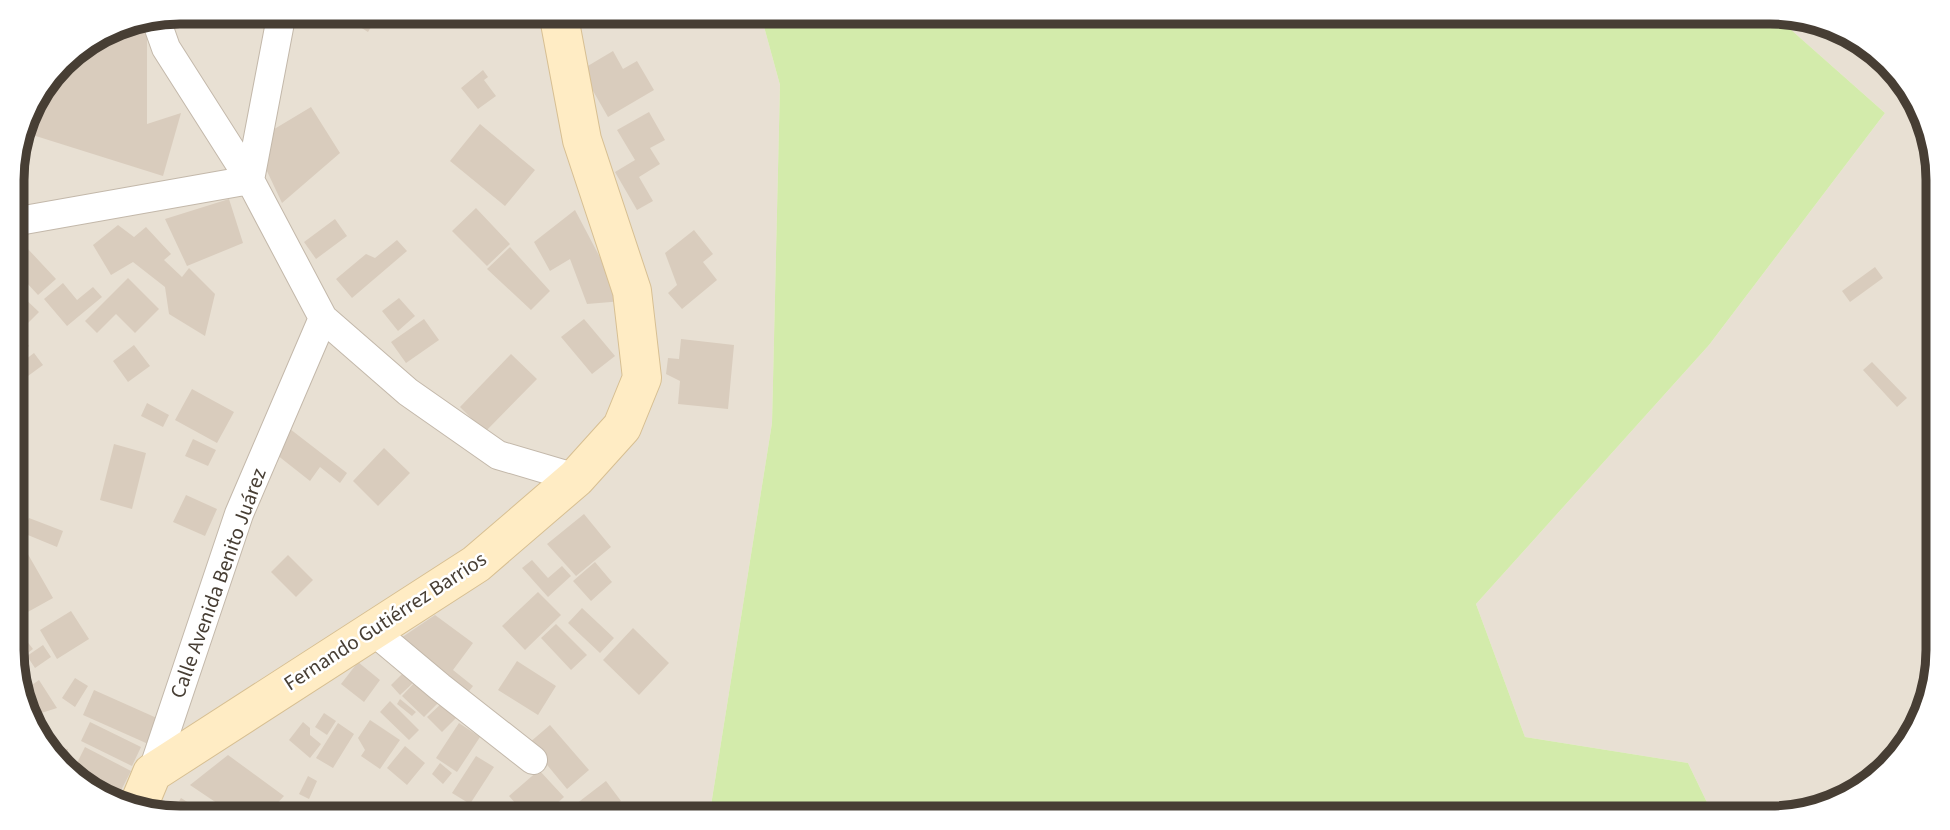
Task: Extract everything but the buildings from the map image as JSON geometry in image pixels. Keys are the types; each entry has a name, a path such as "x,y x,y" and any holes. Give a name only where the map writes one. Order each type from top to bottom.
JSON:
{"main road":[{"name":"Fernando Gutiérrez Barrios","path":"152,773 476,564 576,478 622,427 642,378 632,291 582,140 560,25"},
{"path":"141,800 152,773"}],"street":[{"path":"250,180 280,25"},
{"path":"158,27 166,48 250,180 323,318 408,393 498,455 576,478"},
{"path":"25,220 250,180"},
{"name":"Calle Avenida Benito Juárez","path":"152,773 239,514 323,318"},
{"path":"372,630 533,760"}],"shaded area":[{"path":"170,25 763,25 780,85 772,423 711,806 181,806 140,800 121,794 86,773 70,760 57,744 36,709 26,670 25,170 36,121 45,103 70,70 94,51 121,36"},
{"path":"1786,26 1829,36 1847,45 1880,70 1905,103 1914,121 1924,160 1926,649 1917,700 1905,727 1887,752 1856,779 1820,797 1780,805 1708,805 1688,763 1525,737 1476,604 1709,345 1885,113"}],"green space":[{"path":"763,25 1786,26 1885,113 1709,345 1476,604 1525,737 1688,763 1708,805 711,806 772,423 780,85"}]}
